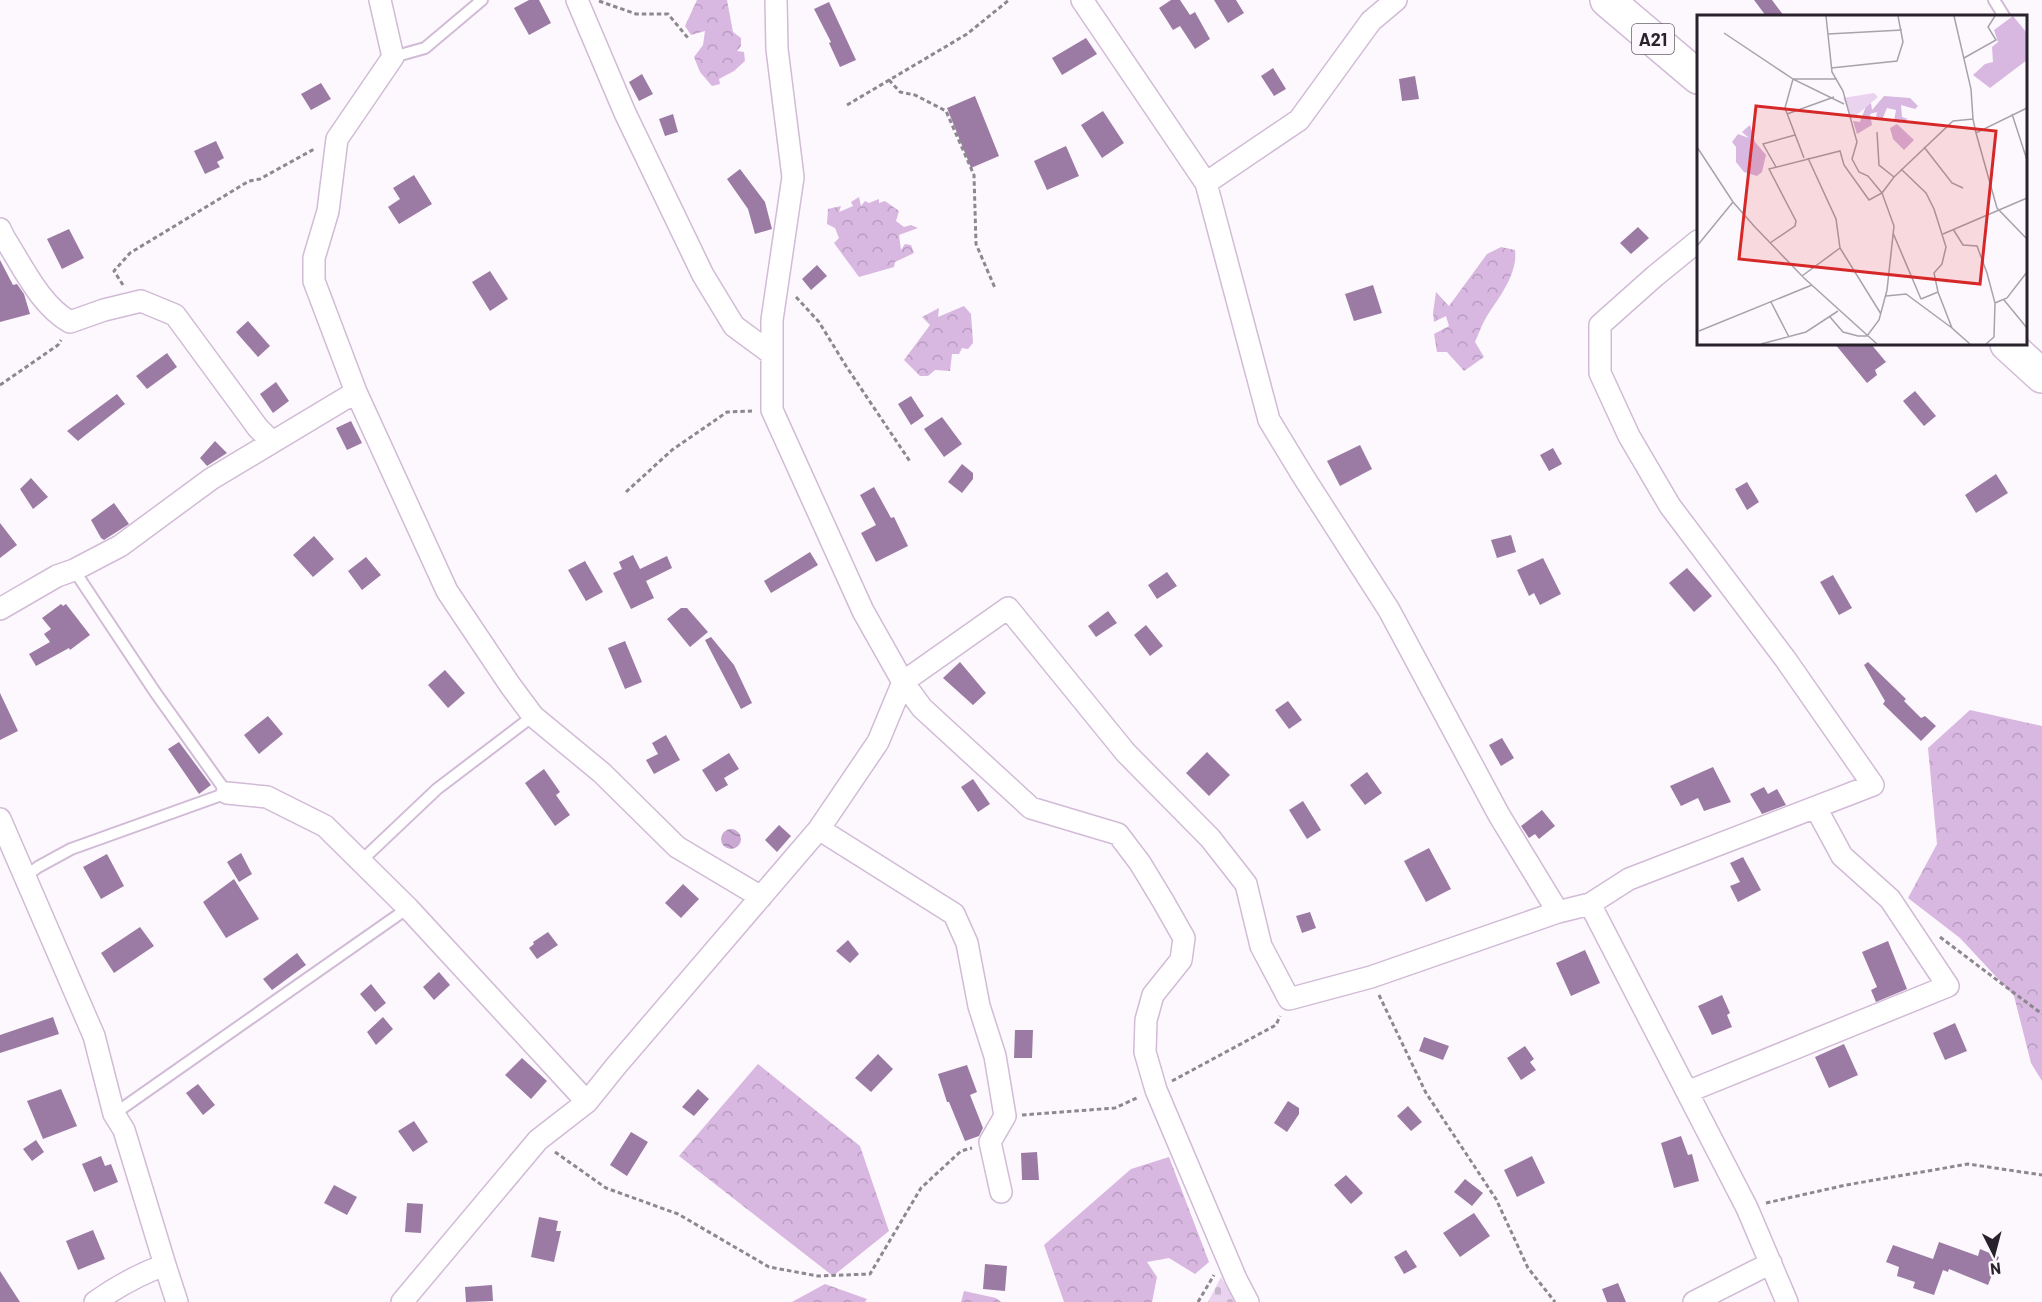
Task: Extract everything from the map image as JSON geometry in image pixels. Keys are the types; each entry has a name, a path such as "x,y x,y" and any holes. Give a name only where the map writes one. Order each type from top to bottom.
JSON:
{"main road":[{"name":"A21","path":"1606,0 1697,76"},
{"path":"2008,345 2042,376"}],"street":[{"path":"380,0 393,57 337,139 328,211 314,258 314,281 356,392 447,591 533,716 602,773 677,847 760,897"},
{"path":"577,0 626,113 703,275 734,326 772,354"},
{"path":"776,0 777,49 792,177 772,320 772,410 863,611 903,682 921,708 1031,808 1118,834 1146,872 1184,938 1181,960 1153,995 1146,1020 1145,1052 1156,1090 1226,1256 1248,1302"},
{"path":"1082,0 1206,183 1269,420 1389,610 1499,816 1558,912"},
{"path":"1206,183 1299,120 1371,21 1396,0"},
{"path":"0,229 45,301 58,315 70,322 104,310 141,301 175,315 258,428 271,441"},
{"path":"402,1302 538,1140 587,1102 819,829 878,741 903,682 1008,608 1126,753 1210,838 1246,884 1261,946 1289,999 1371,977 1558,912 1590,904 1629,879 1873,785 1786,660 1670,506 1629,436 1600,373 1600,325 1697,242"},
{"path":"0,609 57,576 74,570 120,546 211,479 356,392"},
{"path":"227,793 267,797 325,826 408,908 587,1102"},
{"path":"1687,1092 1948,986 1890,899 1842,856 1816,808"},
{"path":"1,825 94,1036 114,1114 124,1130 177,1302"},
{"path":"819,829 954,914 967,943 979,1006 995,1056 1005,1116 990,1142 1001,1192"},
{"path":"1590,904 1747,1208 1772,1263 1786,1302"},
{"path":"1694,1302 1772,1263"},
{"path":"95,1302 120,1285 165,1265"}],"lane":[{"path":"393,57 424,48 482,0"},
{"path":"1994,0 2003,15"},
{"path":"25,877 38,867 72,849 227,793 155,692 74,570"},
{"path":"361,861 437,789 533,716"},
{"path":"114,1114 408,908"}],"path":[{"path":"598,0 636,14 668,14 688,38"},
{"path":"847,105 967,34 1009,0"},
{"path":"889,80 900,92 915,95 946,111 974,175 976,244 995,288"},
{"path":"114,271 130,253 240,186 260,179 292,159 337,139"},
{"path":"778,278 819,322 911,463"},
{"path":"0,385 58,345 70,322"},
{"path":"626,492 672,450 728,412 772,410"},
{"path":"1937,935 2042,1014"},
{"path":"1371,977 1426,1093 1496,1199 1528,1268 1555,1302"},
{"path":"1005,1116 1115,1108 1156,1090 1276,1025 1289,999"},
{"path":"538,1140 606,1188 678,1214 769,1267 818,1276 870,1274 921,1188 961,1151 990,1142"},
{"path":"1747,1208 1846,1185 1968,1164 2042,1175"},
{"path":"1198,1302 1226,1256"}],"green space":[{"path":"697,0 727,0 733,32 741,38 741,46 737,51 744,52 745,61 734,71 719,79 720,84 712,86 700,72 694,57 703,45 705,31 691,35 685,26"},
{"path":"859,197 861,206 865,201 869,203 879,199 879,203 885,201 899,211 896,221 904,227 911,225 918,228 899,235 901,250 905,244 911,245 914,253 895,262 894,267 859,277 834,243 839,238 835,228 827,224 828,209 841,206 839,212 853,206 851,202"},
{"path":"1501,247 1515,250 1514,268 1507,285 1485,319 1475,342 1484,357 1464,371 1447,352 1437,352 1434,334 1449,326 1446,316 1434,322 1436,292 1449,306 1487,254"},
{"path":"964,306 971,314 973,343 968,349 962,348 959,354 952,354 950,371 935,370 928,376 920,376 904,360 930,325 922,317 939,308 938,317"},
{"path":"1970,710 2042,726 2042,1081 2031,1063 2014,996 1960,938 1908,898 1937,844 1928,748"},
{"path":"758,1064 860,1146 889,1231 833,1276 679,1156"},
{"path":"1169,1157 1209,1262 1195,1274 1169,1258 1147,1262 1157,1277 1152,1302 1064,1302 1044,1245 1131,1169"},
{"path":"1221,1277 1236,1302 1208,1302"},
{"path":"825,1284 867,1299 865,1302 792,1302"},
{"path":"964,1291 996,1298 1001,1302 961,1302"}],"water":[{"path":"731,829 738,832 741,839 738,846 731,849 724,846 721,839 724,832"}],"building":[{"path":"529,0 539,0 551,23 529,35 514,8"},
{"path":"1171,0 1180,0 1190,15 1195,12 1210,39 1195,49 1180,26 1173,30 1159,8"},
{"path":"1214,0 1236,0 1244,13 1228,23"},
{"path":"1754,0 1772,0 1783,15 1765,15"},
{"path":"829,2 856,60 840,67 829,43 831,42 814,9"},
{"path":"1086,38 1097,54 1062,75 1052,58"},
{"path":"1273,68 1286,89 1274,96 1261,76"},
{"path":"642,74 653,94 639,101 629,82"},
{"path":"1415,76 1419,99 1402,101 1399,79"},
{"path":"321,83 331,99 311,110 301,94"},
{"path":"975,96 999,156 971,168 947,108"},
{"path":"1103,111 1124,143 1102,158 1081,125"},
{"path":"673,114 678,132 665,136 659,119"},
{"path":"216,141 224,158 217,162 220,167 205,174 194,151"},
{"path":"1066,146 1079,176 1047,190 1034,161"},
{"path":"740,169 765,202 772,229 755,234 748,209 727,179"},
{"path":"414,175 432,204 399,224 388,207 400,199 393,188"},
{"path":"1638,227 1649,238 1631,254 1620,243"},
{"path":"69,229 84,258 62,269 47,239"},
{"path":"0,260 13,285 17,284 24,294 30,314 0,322"},
{"path":"817,265 827,276 811,290 802,279"},
{"path":"490,271 508,299 490,311 472,282"},
{"path":"1373,285 1382,313 1354,321 1345,294"},
{"path":"248,321 270,346 258,357 236,332"},
{"path":"1836,345 1872,345 1886,362 1875,370 1877,375 1867,383"},
{"path":"167,353 177,367 147,389 136,376"},
{"path":"276,382 289,401 273,413 260,394"},
{"path":"1915,391 1936,416 1924,426 1903,401"},
{"path":"117,394 125,404 78,441 67,431"},
{"path":"911,396 924,416 911,425 898,404"},
{"path":"942,417 962,444 944,457 924,429"},
{"path":"351,421 362,443 347,450 336,428"},
{"path":"215,441 227,453 207,466 200,458"},
{"path":"1360,445 1372,469 1340,486 1327,461"},
{"path":"1553,448 1562,464 1549,471 1540,455"},
{"path":"962,464 973,473 973,479 962,493 948,482"},
{"path":"1996,474 2008,493 1976,513 1965,495"},
{"path":"31,478 48,497 33,509 20,489"},
{"path":"1747,482 1759,502 1747,510 1735,489"},
{"path":"874,487 891,518 894,517 908,546 876,562 861,533 876,525 860,495"},
{"path":"114,503 129,524 104,540 91,520"},
{"path":"0,523 17,545 0,558"},
{"path":"1511,535 1516,552 1497,558 1491,540"},
{"path":"314,536 334,559 313,577 293,555"},
{"path":"810,552 818,565 771,593 764,581"},
{"path":"633,555 640,569 667,556 672,568 646,581 654,598 631,609 613,573 622,569 619,562"},
{"path":"366,557 381,575 362,590 348,571"},
{"path":"1543,558 1561,594 1540,605 1534,593 1529,596 1517,570"},
{"path":"585,561 603,592 586,601 568,570"},
{"path":"1687,568 1712,596 1694,612 1669,583"},
{"path":"1167,572 1177,586 1157,599 1148,585"},
{"path":"1833,575 1852,608 1839,615 1820,582"},
{"path":"61,604 63,606 66,604 90,635 70,650 69,648 36,666 29,654 50,642 44,634 51,629 42,618"},
{"path":"681,608 687,608 708,632 690,647 667,619"},
{"path":"1108,611 1117,623 1096,637 1088,626"},
{"path":"1146,625 1163,646 1150,656 1134,635"},
{"path":"711,637 734,665 752,703 741,709 705,640"},
{"path":"625,641 642,682 625,689 608,648"},
{"path":"960,662 986,693 973,705 943,678"},
{"path":"1868,662 1906,699 1904,701 1921,718 1925,716 1936,726 1921,741 1883,704 1885,701 1864,665"},
{"path":"445,670 465,693 448,708 428,685"},
{"path":"0,693 18,731 0,740"},
{"path":"1288,701 1302,720 1289,729 1275,710"},
{"path":"268,716 283,734 259,754 244,735"},
{"path":"666,735 680,760 654,774 646,760 658,754 652,743"},
{"path":"1502,738 1514,758 1501,766 1489,745"},
{"path":"179,742 211,785 199,794 168,749"},
{"path":"1207,752 1230,775 1209,796 1186,773"},
{"path":"729,753 739,769 724,778 728,785 716,792 702,770"},
{"path":"1713,767 1731,802 1704,811 1698,798 1681,806 1670,786"},
{"path":"544,769 560,792 556,795 570,815 555,826 525,783"},
{"path":"1367,772 1382,793 1365,805 1350,785"},
{"path":"973,779 990,804 978,812 961,787"},
{"path":"1764,787 1768,794 1777,789 1786,805 1762,814 1750,794"},
{"path":"1303,801 1321,830 1307,839 1289,810"},
{"path":"1542,810 1555,826 1539,839 1535,834 1529,838 1521,826"},
{"path":"779,825 791,836 777,852 765,840"},
{"path":"1429,848 1451,889 1426,902 1404,861"},
{"path":"241,853 252,874 239,882 227,862"},
{"path":"107,854 124,886 101,899 83,867"},
{"path":"1743,857 1761,890 1738,902 1730,886 1740,882 1730,863"},
{"path":"234,879 259,919 226,938 203,902"},
{"path":"683,884 699,899 681,918 665,903"},
{"path":"1310,912 1316,928 1302,933 1296,916"},
{"path":"140,927 154,946 114,973 101,953"},
{"path":"548,932 558,945 537,959 529,948 534,944 533,942"},
{"path":"848,940 859,954 850,963 836,951"},
{"path":"1888,941 1907,989 1876,1002 1871,990 1877,987 1862,952"},
{"path":"1585,950 1600,983 1571,996 1556,963"},
{"path":"297,953 306,965 272,990 263,979"},
{"path":"439,972 450,985 434,1000 423,987"},
{"path":"371,984 386,1003 375,1012 360,994"},
{"path":"1722,995 1730,1013 1727,1015 1732,1027 1712,1035 1698,1006"},
{"path":"53,1017 59,1034 0,1053 0,1035"},
{"path":"383,1017 393,1029 376,1045 367,1032"},
{"path":"1955,1023 1967,1051 1945,1060 1933,1033"},
{"path":"1015,1030 1033,1030 1032,1058 1014,1058"},
{"path":"1424,1037 1449,1046 1443,1060 1419,1051"},
{"path":"1844,1044 1858,1075 1829,1088 1815,1057"},
{"path":"1525,1046 1534,1059 1530,1062 1536,1070 1521,1080 1507,1058"},
{"path":"878,1054 893,1069 871,1092 855,1078"},
{"path":"522,1058 547,1081 531,1099 505,1075"},
{"path":"967,1065 977,1092 970,1095 983,1128 979,1136 965,1141 949,1102 947,1102 938,1074"},
{"path":"198,1084 215,1105 203,1115 186,1093"},
{"path":"61,1089 77,1126 43,1139 27,1101"},
{"path":"698,1089 709,1099 694,1116 682,1107"},
{"path":"1288,1101 1299,1108 1299,1114 1287,1132 1274,1123"},
{"path":"1408,1106 1422,1122 1411,1131 1397,1116"},
{"path":"414,1121 428,1142 413,1152 398,1131"},
{"path":"631,1132 648,1142 627,1176 610,1165"},
{"path":"1681,1136 1688,1155 1692,1154 1699,1181 1674,1188 1661,1143"},
{"path":"36,1140 44,1152 32,1161 23,1149"},
{"path":"1037,1152 1039,1180 1022,1180 1021,1153"},
{"path":"101,1156 105,1166 111,1164 118,1182 94,1192 82,1164"},
{"path":"1532,1156 1545,1183 1517,1197 1504,1170"},
{"path":"1346,1175 1363,1193 1351,1204 1334,1185"},
{"path":"1465,1179 1483,1193 1472,1206 1454,1192"},
{"path":"334,1185 357,1197 347,1215 324,1203"},
{"path":"407,1203 423,1204 421,1233 405,1232"},
{"path":"1474,1213 1490,1236 1460,1257 1443,1233"},
{"path":"539,1217 558,1221 556,1231 561,1231 554,1262 531,1257"},
{"path":"93,1230 105,1259 78,1270 66,1241"},
{"path":"1939,1242 1978,1256 1980,1249 1999,1257 1988,1285 1949,1269 1948,1272 1943,1270 1934,1295 1913,1288 1915,1282 1897,1276 1899,1267 1886,1262 1893,1245 1933,1259"},
{"path":"1406,1250 1417,1267 1404,1274 1394,1257"},
{"path":"985,1264 1007,1266 1005,1291 983,1289"},
{"path":"0,1271 20,1302 0,1302"},
{"path":"1618,1283 1626,1302 1607,1302 1602,1289"},
{"path":"492,1285 493,1301 466,1302 465,1287"}]}
